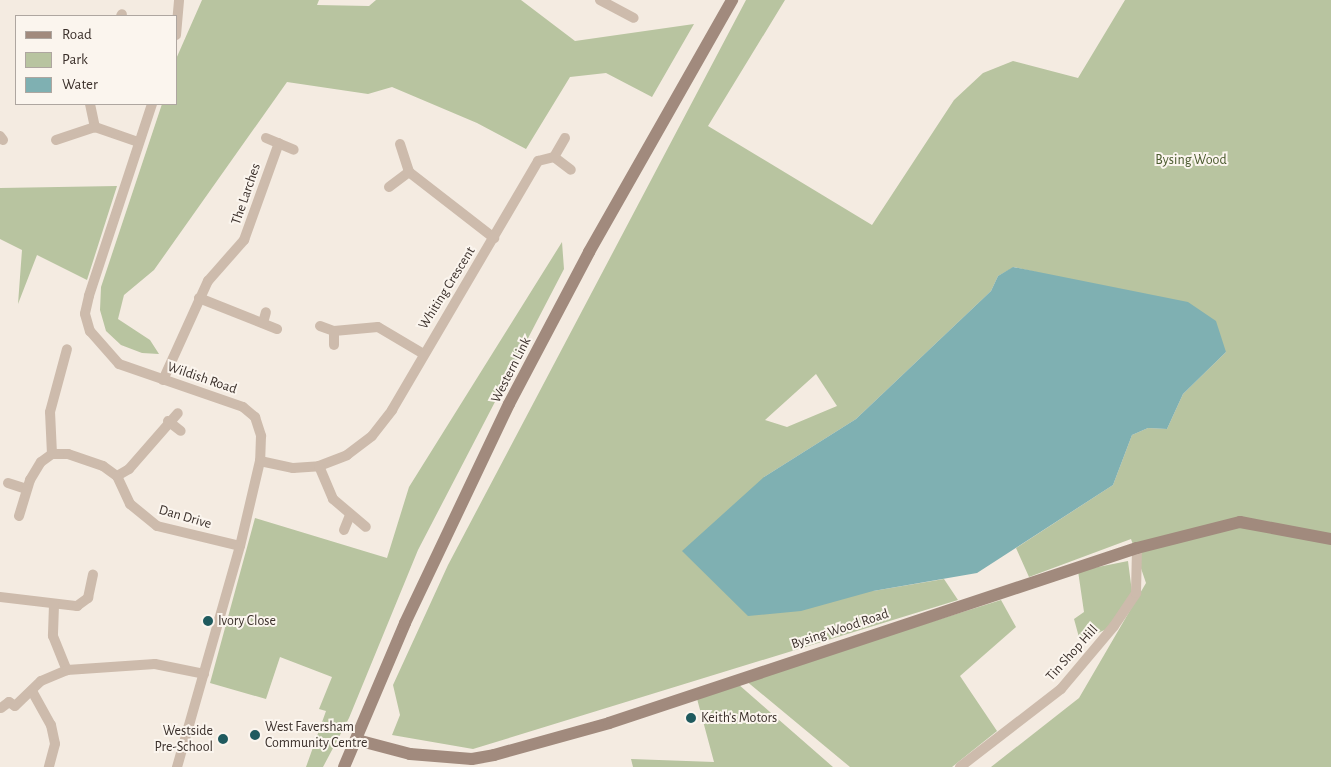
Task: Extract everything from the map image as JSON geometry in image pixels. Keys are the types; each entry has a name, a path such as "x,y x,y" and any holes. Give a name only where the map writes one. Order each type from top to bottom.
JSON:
{"street":[{"path":"178,15 179,0"},
{"path":"600,0 634,18"},
{"name":"Western Link","path":"344,767 405,623 510,404 593,243 732,0"},
{"path":"90,105 96,126"},
{"name":"Wildish Road","path":"152,105 138,142 85,314 90,331 119,364 243,407 255,417 261,436 260,461 240,546 177,767"},
{"path":"56,140 96,126 138,142"},
{"path":"266,138 294,150"},
{"path":"565,138 554,157 571,170"},
{"name":"The Larches","path":"163,380 208,281 244,240 279,144"},
{"path":"400,144 409,172 494,238"},
{"name":"Whiting Crescent","path":"260,461 293,468 319,466 347,454 372,436 392,410 422,353 494,238 538,161 554,157"},
{"path":"389,187 409,172"},
{"path":"199,298 277,329"},
{"path":"263,323 266,312"},
{"name":"Whiting Crescent","path":"320,326 334,331 378,327 422,353"},
{"path":"334,331 334,345"},
{"path":"52,454 50,412 64,374 67,349"},
{"path":"19,516 26,489 41,462 52,454 84,458 117,476 140,458 168,421 178,412"},
{"path":"168,421 181,431"},
{"path":"319,466 333,499 366,527"},
{"name":"Dan Drive","path":"117,476 140,517 157,526 240,546"},
{"path":"8,483 26,489"},
{"path":"344,530 350,515"},
{"name":"Bysing Wood Road","path":"357,740 410,754 472,759 494,755 609,723 1137,548 1240,522 1331,538"},
{"name":"Tin Shop Hill","path":"960,767 1061,688 1114,626 1136,593 1137,548"},
{"path":"0,597 54,605 77,606 88,598 93,575"},
{"path":"54,605 53,636 67,670"},
{"path":"1,708 9,702 15,706 41,682 67,670 155,664 204,674"},
{"path":"32,691 51,725 55,744 49,767"}],"green space":[{"path":"202,0 319,0 317,5 369,6 376,0 521,0 575,41 694,24 652,97 606,73 570,77 526,149 477,123 392,87 368,94 287,82 154,270 124,295 118,319 150,340 159,354 142,353 121,345 106,331 100,310 101,287 162,105 178,105 178,54"},
{"name":"Bysing Wood","path":"746,0 785,0 708,126 872,225 954,100 983,73 1013,61 1078,78 1125,0 1331,0 1331,767 991,767 1079,698 1146,583 1131,539 1029,577 1016,548 1113,485 1132,435 1148,428 1167,429 1183,394 1226,352 1087,284 1014,267 998,276 991,291 856,419 764,477 873,591 944,579 958,600 473,749 392,735 400,715 393,685 448,565","holes":["816,374 837,406 787,427 765,420"]},
{"path":"117,186 87,280 37,255 18,304 22,250 0,239 0,188"},
{"path":"562,242 564,269 418,550 349,718 323,767 306,767 326,711 319,709 332,677 280,657 266,699 210,683 255,518 387,558 409,487"},
{"path":"1128,561 1132,592 1109,628 1080,641 1074,619 1084,612 1078,571"},
{"path":"1001,600 1016,627 960,676 997,731 952,767 850,767 745,680"},
{"path":"738,684 833,767 633,767 631,759 714,762 696,695"}],"water":[{"path":"1013,267 1188,302 1216,321 1226,352 1183,394 1167,429 1148,428 1132,435 1113,485 977,573 873,591 801,611 748,616 682,551 764,477 856,419 991,291 998,276"}],"place":[{"name":"Ivory Close","path":"208,621"},
{"name":"Keith's Motors","path":"691,718"},
{"name":"West Faversham Community Centre","path":"255,735"},
{"name":"Westside Pre-School","path":"223,739"}]}
